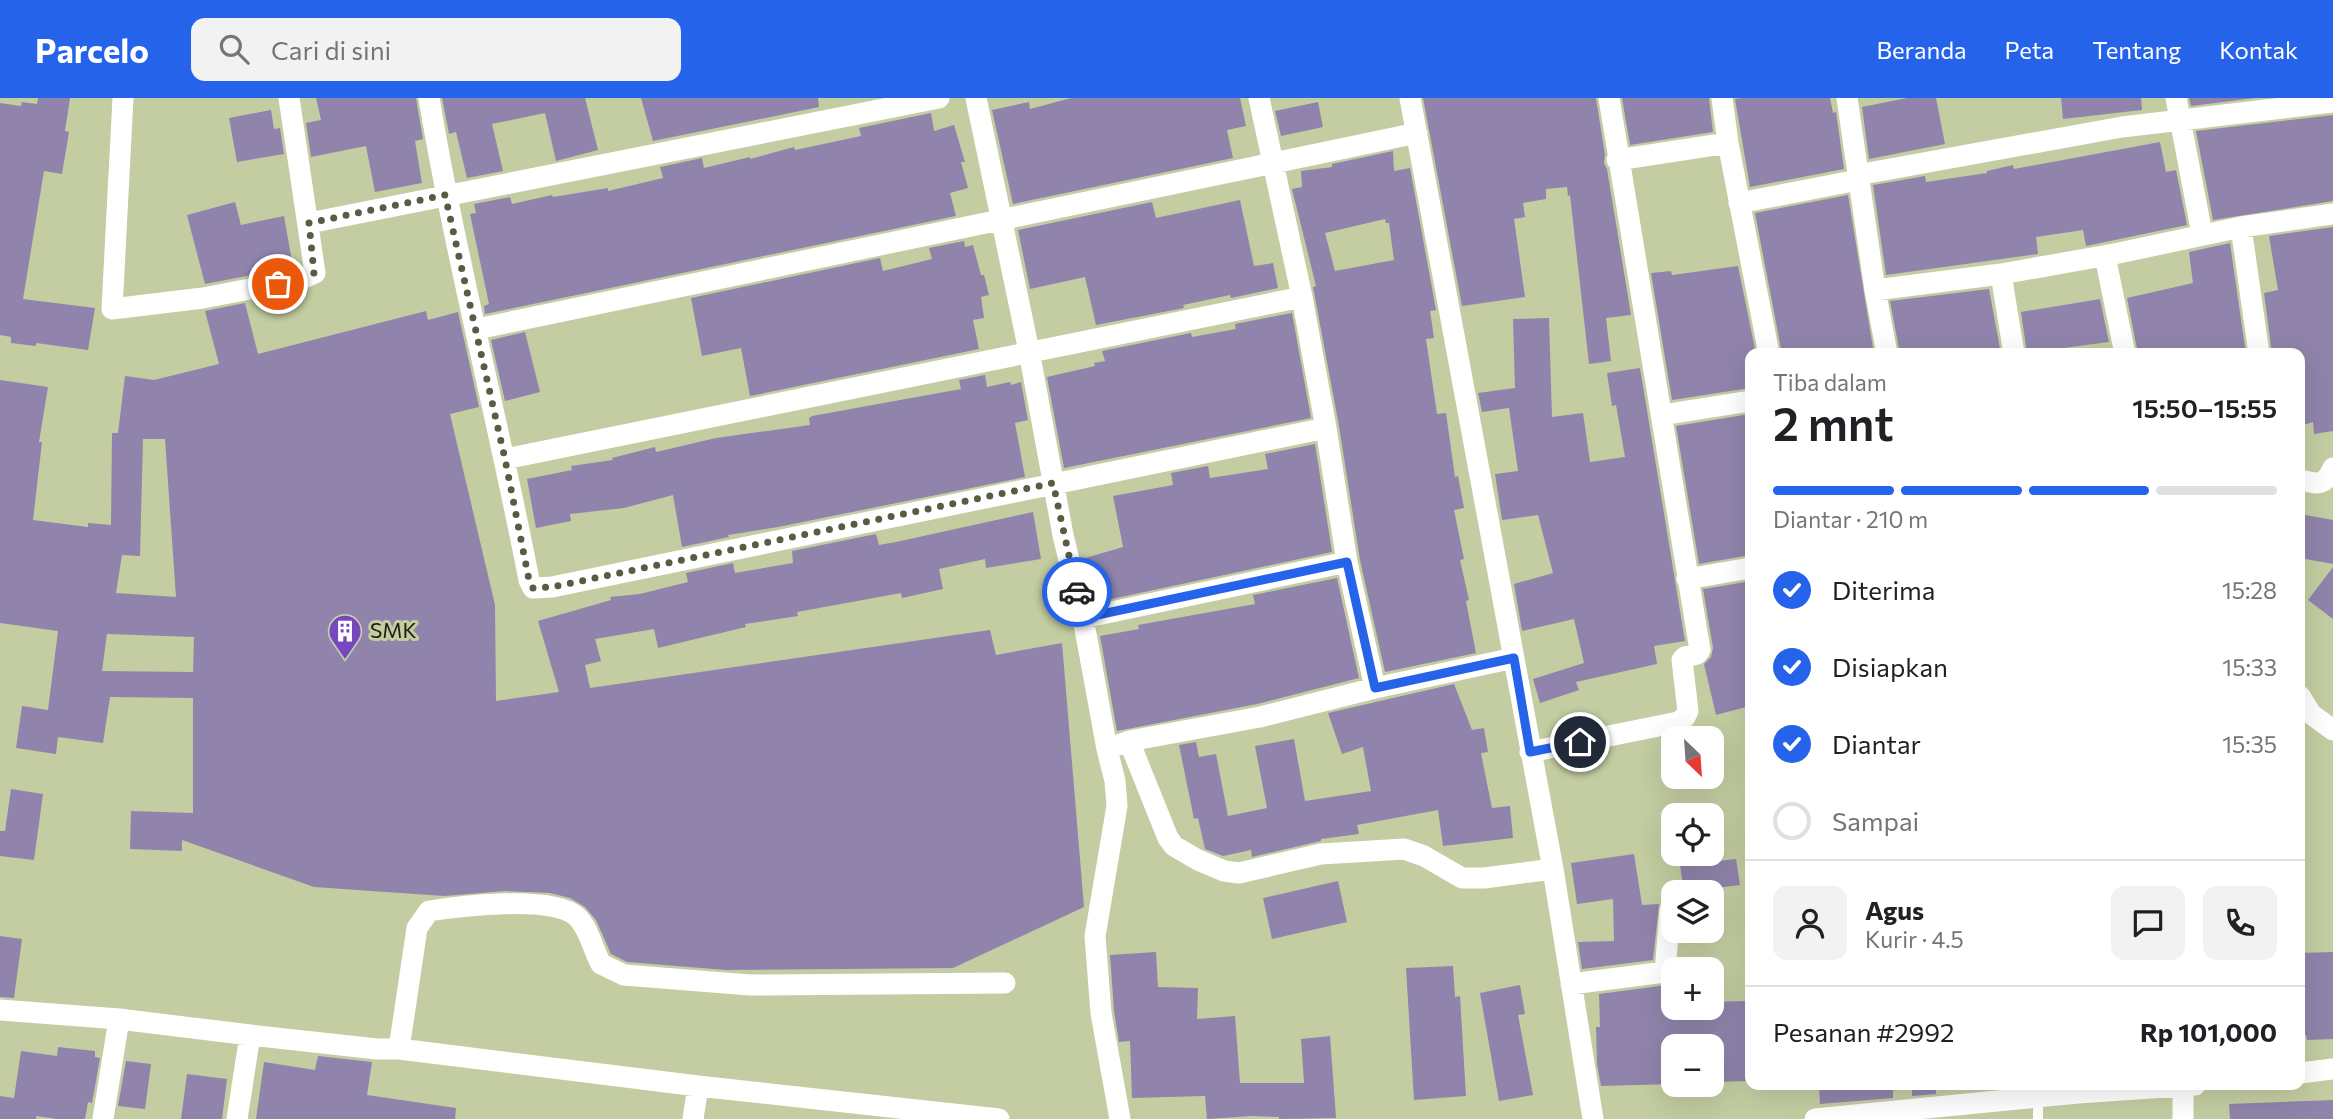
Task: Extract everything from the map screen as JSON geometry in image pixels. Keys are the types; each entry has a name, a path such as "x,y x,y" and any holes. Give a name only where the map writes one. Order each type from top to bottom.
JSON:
{"street":[{"path":"123,98 112,309 203,298 311,275 316,268 289,98"},
{"path":"429,98 445,195 477,330 529,580 533,588 1326,428"},
{"path":"309,223 939,98"},
{"path":"976,98 1115,781 1117,806 1095,936 1101,1013 1121,1119"},
{"path":"1259,98 1302,297 1347,562 1375,688"},
{"path":"1410,98 1553,869 1593,1119"},
{"path":"1530,752 1678,722 1685,717 1688,710 1682,660 1698,654 1700,650 1609,98"},
{"path":"1722,98 1728,143 1768,348"},
{"path":"1847,98 1886,348"},
{"path":"2176,98 2202,234"},
{"path":"1740,203 1858,177 2122,127 2181,121 2288,103 2333,102"},
{"path":"477,330 1417,133"},
{"path":"1618,160 1728,143"},
{"path":"1875,290 2001,274 2105,256 2202,234 2333,214"},
{"path":"2241,227 2258,348"},
{"path":"2105,256 2124,348"},
{"path":"2001,274 2013,348"},
{"path":"505,459 1302,297"},
{"path":"1662,415 1745,402"},
{"path":"2305,480 2327,480 2333,468"},
{"path":"1083,618 1347,562"},
{"path":"1687,579 1745,569"},
{"path":"1107,749 1129,741 1260,717 1375,688 1514,658"},
{"path":"2305,704 2311,714 2333,730"},
{"path":"1129,741 1168,838 1174,846 1224,871 1239,873 1321,854 1404,849 1424,856 1462,878 1484,878 1553,869"},
{"path":"399,1049 417,928 429,911 463,906 534,904 571,913 578,918 601,964 624,975 750,985 1005,983"},
{"path":"1571,984 1665,972 1667,943"},
{"path":"0,1010 119,1019 377,1049 399,1049 698,1086 999,1119"},
{"path":"103,1119 119,1019"},
{"path":"237,1119 250,1035"},
{"path":"2305,1072 2333,1069"},
{"path":"693,1119 698,1086"},
{"path":"1815,1119 1952,1095 2038,1097 2134,1090"},
{"path":"2183,1119 2188,1090"}],"lane":[{"path":"2038,1097 2038,1119"}],"building":[{"path":"38,98 70,98 65,131 69,132 62,174 44,171 23,299 95,308 88,350 36,343 36,346 11,343 11,337 0,335 0,103 21,106 22,102 37,104"},
{"path":"316,98 416,98 423,139 415,141 422,183 375,192 366,146 311,157 306,123 321,120"},
{"path":"442,98 585,98 598,150 556,161 545,113 492,124 503,171 467,178 456,132 449,134"},
{"path":"641,98 818,98 819,107 653,141"},
{"path":"1071,98 1240,98 1246,126 1227,130 1233,158 1013,204 992,110 1029,102 1030,109"},
{"path":"1423,98 1596,98 1604,163 1631,315 1606,318 1611,361 1589,364 1567,187 1546,189 1546,199 1523,203 1525,217 1514,219 1525,297 1462,306"},
{"path":"1622,98 1709,98 1713,132 1630,145"},
{"path":"1830,98 1833,113 1836,112 1844,169 1750,187 1735,99"},
{"path":"1907,98 1936,98 1945,144 1869,159 1862,107"},
{"path":"2061,98 2141,98 2142,110 2063,119"},
{"path":"2189,98 2255,98 2191,106"},
{"path":"1318,102 1323,127 1281,136 1275,111"},
{"path":"271,110 274,129 280,128 284,154 237,162 229,118"},
{"path":"931,113 934,131 954,125 965,162 961,162 968,188 950,193 956,216 485,314 484,306 489,304 470,214 476,213 474,204 510,197 512,204 552,195 553,197 608,188 608,191 663,178 660,167 702,158 704,168 750,159 794,147 795,150 861,136 859,128"},
{"path":"2333,115 2333,201 2213,220 2196,131"},
{"path":"2160,142 2166,172 2176,170 2187,225 2086,246 2083,230 2036,237 2038,254 1886,275 1873,185 1925,176 1926,182 1987,173 2013,165 2014,169"},
{"path":"1393,151 1394,171 1410,168 1436,310 1430,311 1434,338 1426,339 1437,414 1446,413 1455,477 1458,476 1464,508 1454,510 1464,559 1460,560 1476,653 1385,672 1360,560 1313,287 1316,286 1292,189 1302,187 1301,171 1332,167 1332,164","holes":["1385,219 1386,223 1389,223 1394,260 1335,271 1325,233"]},
{"path":"1848,195 1873,348 1781,348 1755,213"},
{"path":"1240,200 1254,266 1273,263 1278,288 1231,298 1230,295 1183,305 1184,308 1096,325 1085,277 1030,289 1018,230 1152,202 1156,218"},
{"path":"235,202 241,225 284,216 293,267 205,284 187,215"},
{"path":"2333,227 2333,431 2314,434 2313,422 2305,424 2305,348 2271,348 2264,293 2278,290 2269,236"},
{"path":"964,241 965,247 973,245 989,295 981,297 984,318 973,320 979,349 750,396 741,348 702,356 691,298 880,258 883,271 932,259 929,248"},
{"path":"2230,243 2245,348 2137,348 2127,298 2193,283 2189,252"},
{"path":"1738,266 1755,348 1745,348 1745,389 1672,400 1651,273 1671,271 1672,275"},
{"path":"1989,289 2000,348 1899,348 1890,301"},
{"path":"2100,299 2109,342 2063,348 2026,348 2021,312"},
{"name":"SMK","path":"245,303 258,354 426,311 428,320 458,312 479,407 450,414 495,605 496,701 559,692 538,621 611,600 610,597 640,594 688,582 686,573 733,563 735,573 793,563 792,551 876,534 879,545 1033,512 1041,559 986,568 985,559 939,569 943,589 902,598 901,593 797,612 798,616 745,624 746,627 658,648 654,629 595,639 601,661 585,665 590,688 990,630 996,655 1062,643 1084,907 953,968 726,970 627,962 611,954 596,920 585,907 570,898 550,893 505,891 444,896 314,887 182,840 182,851 130,849 131,811 193,813 193,698 110,697 103,743 58,737 56,754 16,748 22,706 48,710 58,631 0,623 0,380 48,387 39,442 42,442 33,520 88,527 88,523 111,525 112,433 118,433 125,376 154,380 219,364 205,311","holes":["143,439 165,439 176,597 116,593 122,555 140,556","107,634 194,637 193,672 102,671"]},
{"path":"1292,313 1311,418 1064,468 1047,377 1095,366 1094,363 1105,361 1102,351 1191,333 1192,337 1236,329 1235,324"},
{"path":"1549,318 1552,417 1583,413 1590,462 1625,457 1607,373 1640,368 1685,641 1654,646 1657,664 1576,682 1579,690 1540,703 1533,679 1584,663 1574,619 1522,631 1514,584 1553,573 1538,515 1502,520 1495,474 1518,471 1509,408 1482,412 1478,393 1515,388 1513,319"},
{"path":"525,332 540,392 505,401 491,340"},
{"path":"985,375 987,387 1021,382 1028,420 1015,423 1025,477 728,535 729,537 682,547 673,495 624,508 570,514 571,521 536,528 527,479 572,470 571,466 613,460 612,458 655,447 656,452 716,438 810,425 809,418 812,416 961,389 959,380"},
{"path":"1745,415 1745,556 1699,564 1676,426"},
{"path":"1315,444 1332,552 1093,603 1082,559 1123,547 1113,496 1173,485 1171,473 1208,466 1210,478 1268,469 1265,454"},
{"path":"2305,515 2333,520 2333,564 2305,559"},
{"path":"2333,567 2333,619 2308,600"},
{"path":"1337,578 1359,678 1257,704 1117,731 1100,636 1139,629 1138,625 1255,604 1253,595"},
{"path":"1745,582 1745,707 1716,715 1704,664 1711,657 1713,648 1703,589"},
{"path":"1454,684 1472,730 1484,728 1488,752 1481,753 1492,808 1510,806 1513,838 1443,846 1438,810 1357,825 1359,834 1321,839 1252,857 1251,850 1223,856 1205,849 1198,818 1194,819 1179,745 1196,742 1199,757 1216,754 1228,816 1267,808 1255,746 1294,739 1305,801 1371,791 1363,747 1342,754 1328,713"},
{"path":"11,789 43,794 34,860 0,856 0,831 5,831"},
{"path":"1634,854 1642,905 1659,904 1653,960 1582,969 1578,942 1614,941 1613,899 1577,904 1571,863"},
{"path":"1736,859 1740,885 1724,887 1724,880 1682,880 1680,866 1724,866 1724,860"},
{"path":"1338,881 1347,922 1272,939 1263,898"},
{"path":"0,936 22,939 14,998 0,997"},
{"path":"1156,952 1158,987 1198,988 1197,1019 1235,1016 1240,1083 1304,1083 1301,1039 1330,1036 1336,1118 1279,1119 1252,1116 1207,1119 1205,1096 1132,1098 1130,1041 1119,1042 1110,955"},
{"path":"2333,952 2333,1039 2307,1040 2305,1035 2305,953"},
{"path":"1453,966 1455,997 1460,996 1466,1096 1414,1100 1406,968"},
{"path":"1520,985 1525,1014 1518,1015 1533,1095 1499,1101 1480,993"},
{"path":"1661,986 1661,1020 1724,1020 1724,1002 1745,1001 1745,1081 1724,1082 1724,1034 1661,1034 1661,1084 1601,1086 1597,1064 1596,1027 1600,1027 1599,994"},
{"path":"58,1047 95,1051 95,1057 100,1058 92,1103 88,1102 85,1119 36,1116 36,1119 0,1119 0,1096 14,1098 21,1051 57,1056"},
{"path":"318,1056 372,1062 367,1095 456,1108 455,1119 256,1119 264,1062 315,1070"},
{"path":"126,1061 151,1064 145,1109 118,1106"},
{"path":"187,1074 227,1079 222,1119 181,1119"},
{"path":"1819,1090 1893,1090 1893,1098 1820,1104"},
{"path":"1912,1090 1936,1090 1936,1094 1912,1096"},
{"path":"2333,1100 2333,1119 2230,1119 2229,1104"}],"way so far":[{"path":"278,284 302,279 314,273 316,268 309,223 445,195 477,330 529,580 533,588 552,587 1053,483 1077,592"}],"place":[{"name":"SMK","path":"345,661"}],"route":[{"path":"1077,592 1083,618 1347,562 1375,688 1514,658 1530,752 1580,742"}]}
